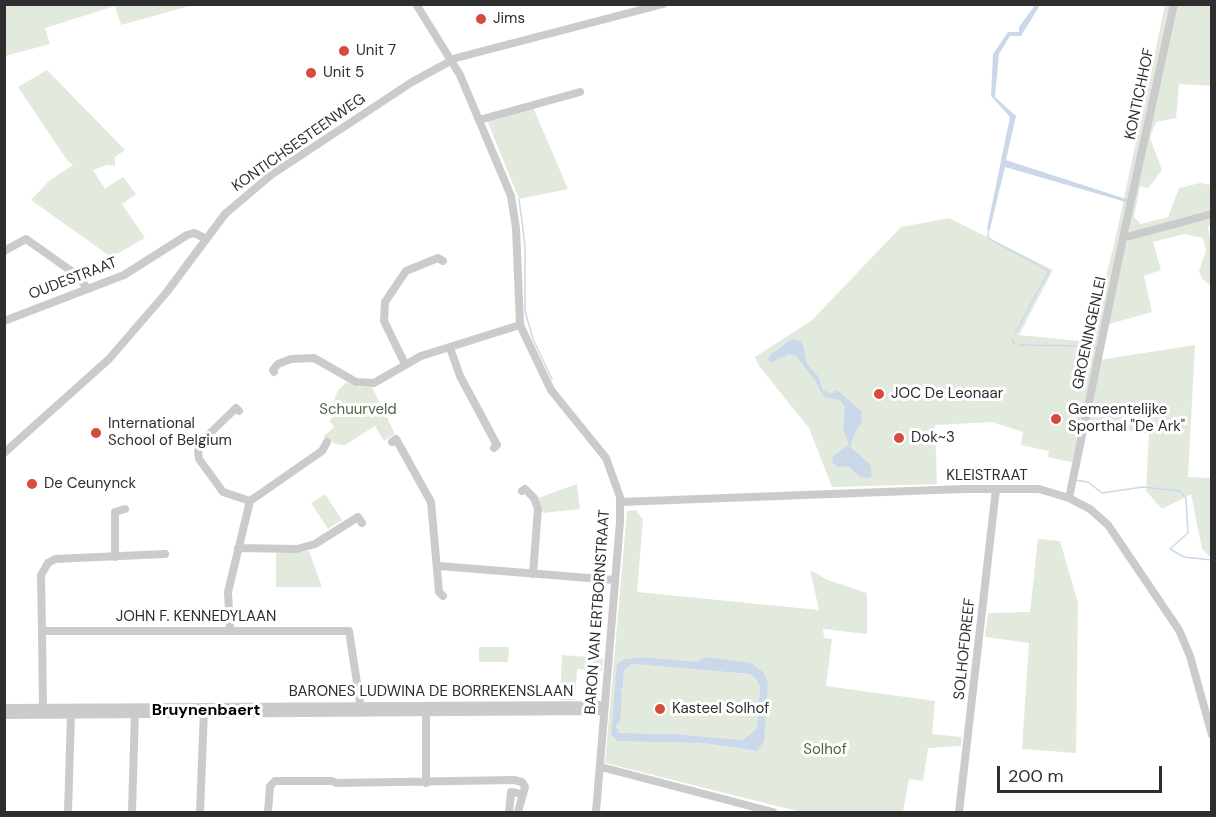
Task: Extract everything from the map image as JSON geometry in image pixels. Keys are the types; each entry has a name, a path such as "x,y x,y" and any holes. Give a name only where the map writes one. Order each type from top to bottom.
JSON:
{"street":[{"name":"BARON VAN ERTBORNSTRAAT","path":"416,4 451,60 511,195 516,228 520,325 551,390 606,458 616,482 620,502 596,813"},
{"name":"KONTICHSESTEENWEG","path":"4,453 117,351 166,293 205,238 232,207 272,175 451,60 489,47 663,4"},
{"name":"KONTICHHOF","path":"1133,189 1173,4"},
{"path":"479,120 580,92"},
{"name":"GROENINGENLEI","path":"1069,498 1133,189"},
{"path":"1123,238 1212,214"},
{"path":"180,239 194,233 205,238"},
{"path":"4,251 26,239 77,275 87,288"},
{"path":"180,239 196,250"},
{"name":"OUDESTRAAT","path":"4,321 124,275 180,239"},
{"path":"405,364 384,321 385,302 406,271 438,258 443,261"},
{"path":"274,372 278,364 291,359 314,358 356,382 374,383 405,364 520,325"},
{"path":"450,348 460,376 497,445 494,448"},
{"path":"239,411 236,408 203,440 198,452 199,459 223,492 250,501"},
{"path":"392,442 396,440 431,502 440,592 443,596"},
{"path":"230,630 228,591 250,501 322,451 327,442"},
{"path":"522,491 525,489 534,498 538,509 533,574"},
{"name":"KLEISTRAAT","path":"620,502 996,489 1039,489 1069,498 1090,509 1108,525 1179,630 1190,657 1212,735"},
{"name":"SOLHOFDREEF","path":"959,813 996,489"},
{"path":"115,557 116,512 125,508"},
{"path":"238,548 297,549 315,544 358,517 362,523"},
{"path":"43,711 41,575 48,563 62,557 165,554"},
{"path":"439,566 614,580"},
{"name":"JOHN F. KENNEDYLAAN","path":"42,631 349,631 361,710"},
{"name":"BARONES LUDWINA DE BORREKENSLAAN","path":"4,708 71,715 135,710"},
{"path":"426,708 426,783"},
{"name":"BARONES LUDWINA DE BORREKENSLAAN","path":"4,715 43,711 604,708"},
{"path":"132,813 135,710"},
{"path":"200,813 204,710"},
{"path":"68,813 71,715"},
{"path":"601,766 773,813"},
{"path":"268,813 270,786 275,781 426,783 518,781 522,782 525,791 518,813"},
{"path":"508,813 511,792 517,793"}],"green space":[{"path":"5,4 193,5 121,25 115,6 45,28 50,44 5,56"},
{"path":"1165,5 1211,5 1211,86 1179,84 1176,118 1156,122 1150,138 1162,170 1148,188 1140,186 1134,217 1141,224 1168,217 1179,188 1200,183 1211,185 1211,225 1208,227 1211,244 1211,286 1202,279 1199,271 1206,251 1203,238 1184,234 1153,242 1161,270 1144,276 1152,312 1106,325 1099,360 1195,345 1188,477 1211,478 1211,558 1202,549 1191,494 1162,509 1146,491 1149,434 1086,423 1077,461 1070,462 1048,457 1049,451 1021,445 1023,432 992,422 935,425 937,484 832,487 809,428 759,366 755,357 812,320 901,227 949,218 1053,270 1019,335 1090,342 1116,236"},
{"path":"47,70 125,150 115,157 115,166 107,165 93,170 105,189 123,177 136,194 122,204 145,238 111,257 31,200 49,181 73,165 67,160 18,87"},
{"path":"532,105 568,189 519,199 486,118"},
{"name":"Schuurveld","path":"347,382 358,387 372,387 395,434 384,441 375,426 345,445 336,444 323,437 334,427 330,421 334,413 333,403 338,390"},
{"path":"577,484 580,509 543,513 538,498"},
{"path":"325,494 342,520 328,529 311,503"},
{"name":"Solhof","path":"636,510 643,520 637,592 819,610 810,570 828,580 867,593 867,634 823,629 824,638 832,639 826,686 935,701 932,734 962,737 961,746 928,748 923,781 909,779 903,812 801,812 605,763 627,511","holes":["641,657 763,672 757,751 703,743 611,735 625,659"]},
{"path":"1038,539 1060,541 1078,603 1076,753 1022,749 1029,643 985,637 988,613 1030,612"},
{"path":"309,551 322,587 276,587 276,553"},
{"path":"479,647 509,647 508,662 479,662"},
{"path":"562,655 603,658 602,671 577,669 575,700 560,700"},
{"path":"632,664 748,674 756,679 760,687 757,728 743,740 675,734 619,733 616,724 620,721 620,690 623,688 624,670"}],"water":[{"path":"1035,5 1040,5 1021,36 1010,36 999,54 995,97 1016,116 1006,160 1129,200 1126,202 1005,167 989,233 987,229 1010,117 991,96 993,54 1008,32 1019,32 1019,27"},
{"path":"792,339 802,341 807,364 818,376 823,390 832,394 837,390 861,411 862,421 850,447 870,464 872,476 870,478 860,477 848,466 837,467 832,462 833,456 849,445 843,428 845,407 840,400 824,397 815,380 796,356 789,354 772,362 768,360 770,355"},
{"path":"641,657 696,662 705,657 751,663 763,672 768,683 764,741 757,751 703,743 618,741 611,735 617,664 625,659","holes":["632,664 749,674 756,679 760,687 757,728 743,740 675,734 619,733 616,725 620,722 622,693 620,690 623,688 624,670"]}],"waterway":[{"path":"519,199 525,245 525,311 533,339 552,379"},
{"path":"988,233 988,238 1049,271 1015,334"},
{"path":"1012,339 1014,344"},
{"path":"1019,345 1091,346 1096,349"},
{"path":"1075,480 1088,482 1102,493 1143,487 1180,491 1186,498 1188,533 1170,549 1184,557 1212,560"}],"place":[{"name":"Jims","path":"481,19"},
{"name":"Unit 7","path":"344,51"},
{"name":"Unit 5","path":"311,73"},
{"name":"JOC De Leonaar","path":"879,394"},
{"name":"Gemeentelijke Sporthal \"De Ark\"","path":"1056,419"},
{"name":"International School of Belgium","path":"96,433"},
{"name":"Dok~3","path":"899,438"},
{"name":"De Ceunynck","path":"32,484"},
{"name":"Kasteel Solhof","path":"660,709"}],"district":[{"name":"Bruynenbaert","path":"206,711"}]}
